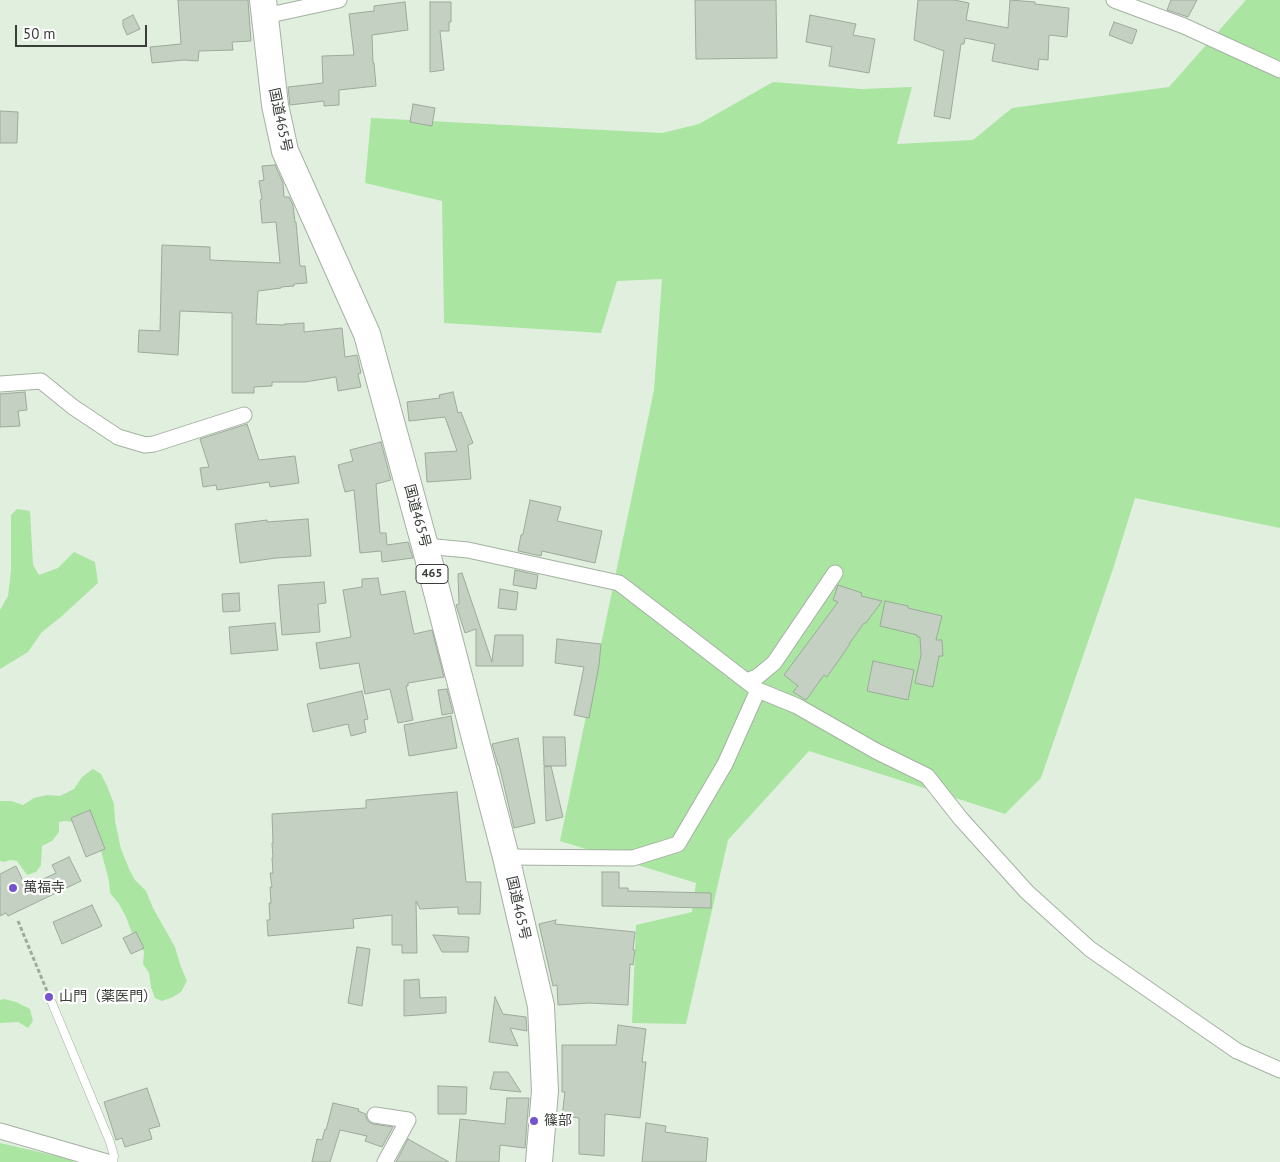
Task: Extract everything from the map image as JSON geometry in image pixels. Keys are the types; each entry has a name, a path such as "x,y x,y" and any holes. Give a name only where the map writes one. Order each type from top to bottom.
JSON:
{"highway":[{"name":"国道465号","path":"264,8 275,105 285,151 367,334 425,546 506,857 542,1006 545,1091 539,1162"}],"street":[{"path":"264,8 339,0"},
{"path":"1114,0 1184,26 1280,70"},
{"path":"0,384 41,381 118,437 145,445 154,444 244,414"},
{"path":"425,546 468,550 620,583 752,685 797,706 876,752 927,776 961,819 1027,892 1090,949 1237,1051 1280,1070"},
{"path":"506,857 633,858 678,844 725,764 752,685 757,677 774,663 835,573"},
{"path":"375,1115 408,1120 385,1162"},
{"path":"0,1131 107,1162"}],"lane":[{"path":"52,1003 110,1142 114,1156 113,1162"}],"path":[{"path":"18,921 47,992"}],"green space":[{"path":"1246,0 1280,0 1280,528 1135,498 1113,569 1041,778 1005,814 809,751 728,840 686,1024 632,1023 636,925 692,912 696,883 560,841 654,390 662,279 617,281 601,333 444,323 442,201 365,183 371,118 662,133 699,124 773,82 861,89 912,87 897,144 973,140 1012,108 1169,87"},
{"path":"17,509 30,511 33,565 39,575 58,568 74,552 95,562 98,583 42,632 28,652 0,669 0,610 8,596 11,570 11,515"},
{"path":"93,769 101,774 114,804 115,821 121,849 130,871 135,880 146,891 153,908 175,947 187,981 181,992 162,1001 155,998 149,973 143,964 144,952 133,936 119,904 110,893 109,881 100,847 75,822 59,822 59,832 52,841 42,846 41,865 36,872 27,875 17,861 0,861 0,801 11,801 23,805 34,798 47,795 60,796 74,789 82,777"},
{"path":"0,1000 16,1002 30,1009 33,1021 28,1028 18,1022 0,1023"},
{"path":"0,1143 74,1160 73,1162 0,1162"}],"building":[{"path":"178,0 248,0 251,41 232,42 233,50 199,51 198,61 184,60 152,63 150,47 181,44"},
{"path":"695,0 776,0 777,58 696,59"},
{"path":"918,0 954,0 969,3 966,20 1008,28 1010,0 1069,8 1067,37 1049,35 1048,60 1039,59 1038,70 992,61 995,44 965,38 964,44 961,44 950,119 934,116 944,51 914,40"},
{"path":"1171,0 1197,0 1188,17 1167,10"},
{"path":"405,2 408,30 372,35 376,86 339,90 339,105 324,106 324,101 290,105 288,87 323,83 322,56 354,55 349,14 374,11 374,6"},
{"path":"430,2 451,2 451,22 449,22 449,31 440,31 444,70 430,72"},
{"path":"133,15 140,29 127,35 123,26 123,20"},
{"path":"810,15 856,24 853,35 875,39 869,73 829,66 832,47 806,42"},
{"path":"1114,22 1137,30 1132,44 1109,35"},
{"path":"413,104 435,108 432,126 410,122"},
{"path":"0,111 18,112 17,143 0,143"},
{"path":"275,165 283,183 284,197 289,197 293,205 300,266 305,266 307,283 258,291 256,324 284,325 304,323 304,332 342,328 345,357 357,355 361,373 358,374 361,387 338,391 336,377 305,382 272,382 272,386 254,387 254,393 232,393 232,313 180,311 178,355 138,352 139,330 160,331 162,245 210,247 210,260 280,263 276,222 262,223 260,200 262,199 259,181 264,180 262,166"},
{"path":"25,392 27,410 18,411 20,426 0,427 0,394"},
{"path":"453,392 458,413 461,412 473,443 468,445 471,479 427,482 425,453 457,451 445,417 409,421 407,402 440,398 439,395"},
{"path":"247,424 259,460 295,456 299,483 270,487 269,482 217,490 216,485 203,487 200,468 209,467 200,439"},
{"path":"381,442 391,480 376,484 380,533 386,533 387,545 408,542 413,558 382,562 381,551 360,553 354,490 345,492 338,465 353,461 350,450"},
{"path":"530,500 561,507 557,521 602,531 595,563 542,551 541,556 518,551"},
{"path":"308,519 311,556 240,563 235,524 267,520 267,522"},
{"path":"515,570 538,575 536,589 513,585"},
{"path":"462,573 492,662 495,635 523,635 523,666 476,666 476,629 465,633 456,605 459,604 458,574"},
{"path":"378,578 381,595 405,591 414,634 432,630 444,677 408,683 408,686 406,686 413,720 398,723 390,689 365,694 359,663 320,669 316,643 351,637 343,590 362,587 362,579"},
{"path":"324,582 326,603 318,604 320,632 282,635 278,585"},
{"path":"838,585 862,593 861,596 882,601 866,623 864,623 827,677 824,675 806,700 793,692 798,686 784,675 838,602 833,600"},
{"path":"500,589 518,592 516,610 498,608"},
{"path":"239,593 240,611 223,612 222,594"},
{"path":"885,601 942,616 936,640 942,640 943,656 939,656 933,687 915,683 921,655 920,637 880,626"},
{"path":"275,623 278,650 231,654 229,627"},
{"path":"557,639 601,644 589,718 574,715 584,667 555,663"},
{"path":"873,661 914,670 908,700 867,691"},
{"path":"447,689 453,713 442,715 438,690"},
{"path":"362,691 368,719 364,720 366,732 351,736 348,724 313,732 307,704"},
{"path":"451,716 457,748 409,756 404,725"},
{"path":"543,737 565,737 566,766 544,766"},
{"path":"518,738 535,823 514,828 492,744"},
{"path":"551,766 563,817 546,821 544,767"},
{"path":"457,792 466,882 481,882 480,914 458,914 458,907 420,909 416,901 417,953 402,953 402,945 392,945 392,915 353,919 354,928 268,936 267,920 270,920 269,903 271,903 270,887 272,887 270,873 273,873 272,814 366,808 366,800"},
{"path":"90,810 105,849 86,857 71,818"},
{"path":"69,857 81,881 8,916 6,913 0,916 0,874 16,866 26,887 56,873 52,865"},
{"path":"602,872 619,872 619,888 628,888 628,891 711,893 711,908 602,906"},
{"path":"92,905 102,926 62,944 53,922"},
{"path":"556,920 555,924 635,932 633,965 630,964 628,1005 589,1003 558,1005 557,985 553,986 539,924"},
{"path":"136,932 144,948 131,954 123,938"},
{"path":"433,935 469,937 468,952 442,952"},
{"path":"357,947 370,949 362,1006 348,1003"},
{"path":"419,979 420,998 446,997 446,1013 404,1016 404,980"},
{"path":"495,997 503,1014 526,1017 527,1031 510,1028 518,1046 489,1042"},
{"path":"618,1025 646,1029 642,1062 646,1062 640,1118 605,1114 604,1156 579,1154 579,1118 562,1116 565,1092 562,1092 562,1045 616,1045"},
{"path":"494,1072 508,1072 521,1092 490,1089"},
{"path":"438,1086 467,1087 466,1114 438,1114"},
{"path":"147,1088 160,1126 149,1129 152,1139 125,1147 122,1138 116,1140 104,1102"},
{"path":"507,1098 529,1098 525,1148 500,1145 499,1162 456,1162 460,1119 505,1124"},
{"path":"333,1103 359,1109 358,1111 366,1114 366,1118 373,1124 393,1127 382,1147 365,1141 367,1136 340,1130 330,1162 312,1162 317,1139 322,1140"},
{"path":"646,1123 666,1126 665,1132 708,1138 706,1162 642,1162"},
{"path":"408,1139 449,1162 396,1162"}],"place":[{"name":"萬福寺","path":"13,888"},
{"name":"山門（薬医門）","path":"49,997"},
{"name":"篠部","path":"534,1121"}]}
